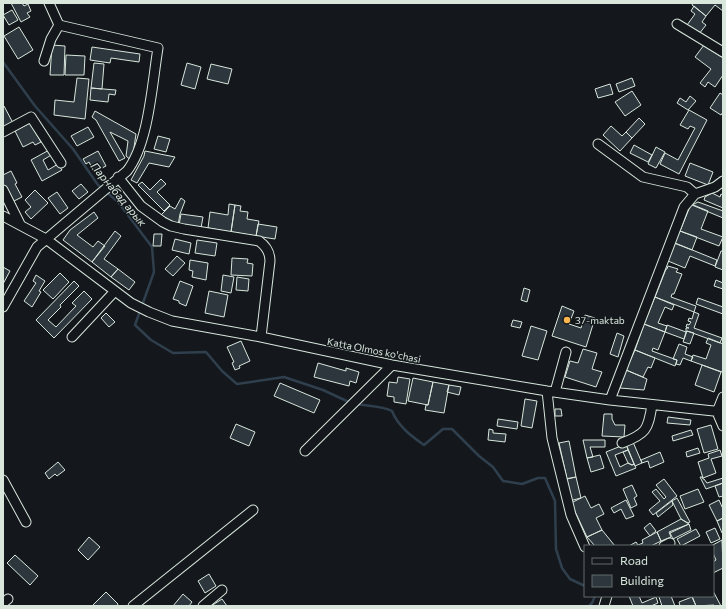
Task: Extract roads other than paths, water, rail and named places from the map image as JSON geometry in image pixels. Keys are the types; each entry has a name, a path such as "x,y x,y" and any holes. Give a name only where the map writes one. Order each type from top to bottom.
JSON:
{"street":[{"path":"49,3 59,25"},
{"path":"677,24 723,52"},
{"path":"44,61 51,39 59,25"},
{"path":"3,307 37,248 131,166 140,148 147,120 158,48 59,25"},
{"path":"3,132 31,117 61,163"},
{"path":"598,144 643,177 687,187 695,194"},
{"path":"118,178 141,206 171,226 259,241 266,247 270,255 270,261 261,338"},
{"path":"610,400 684,207 695,194 723,182"},
{"path":"3,190 20,224"},
{"name":"Katta Olmos ko'chasi","path":"3,216 46,239 131,303 172,321 392,365 551,392 720,412"},
{"path":"72,337 115,291"},
{"path":"566,352 551,392 554,446 571,515 584,545"},
{"path":"305,451 392,365"},
{"path":"723,397 720,412 723,426"},
{"path":"622,443 636,438 642,433 649,423 652,405"},
{"path":"3,480 26,522"},
{"path":"133,606 253,510"},
{"path":"204,606 222,590"}],"waterway":[{"name":"Парнабад арык","path":"3,62 35,106 73,149 98,185 118,202 152,247 154,272 135,325 151,340 173,353 206,352 222,371 237,384 284,377 323,390 351,403"},
{"name":"Парнабад арык","path":"356,404 380,407 392,411 401,426 424,445 443,429 452,429 479,456 493,467 503,481 522,484 538,478 545,478 555,501 556,549 562,568 570,579 584,586"},
{"name":"Парнабад арык","path":"589,606 595,597"}],"place":[{"name":"37-maktab","path":"567,320"}]}
